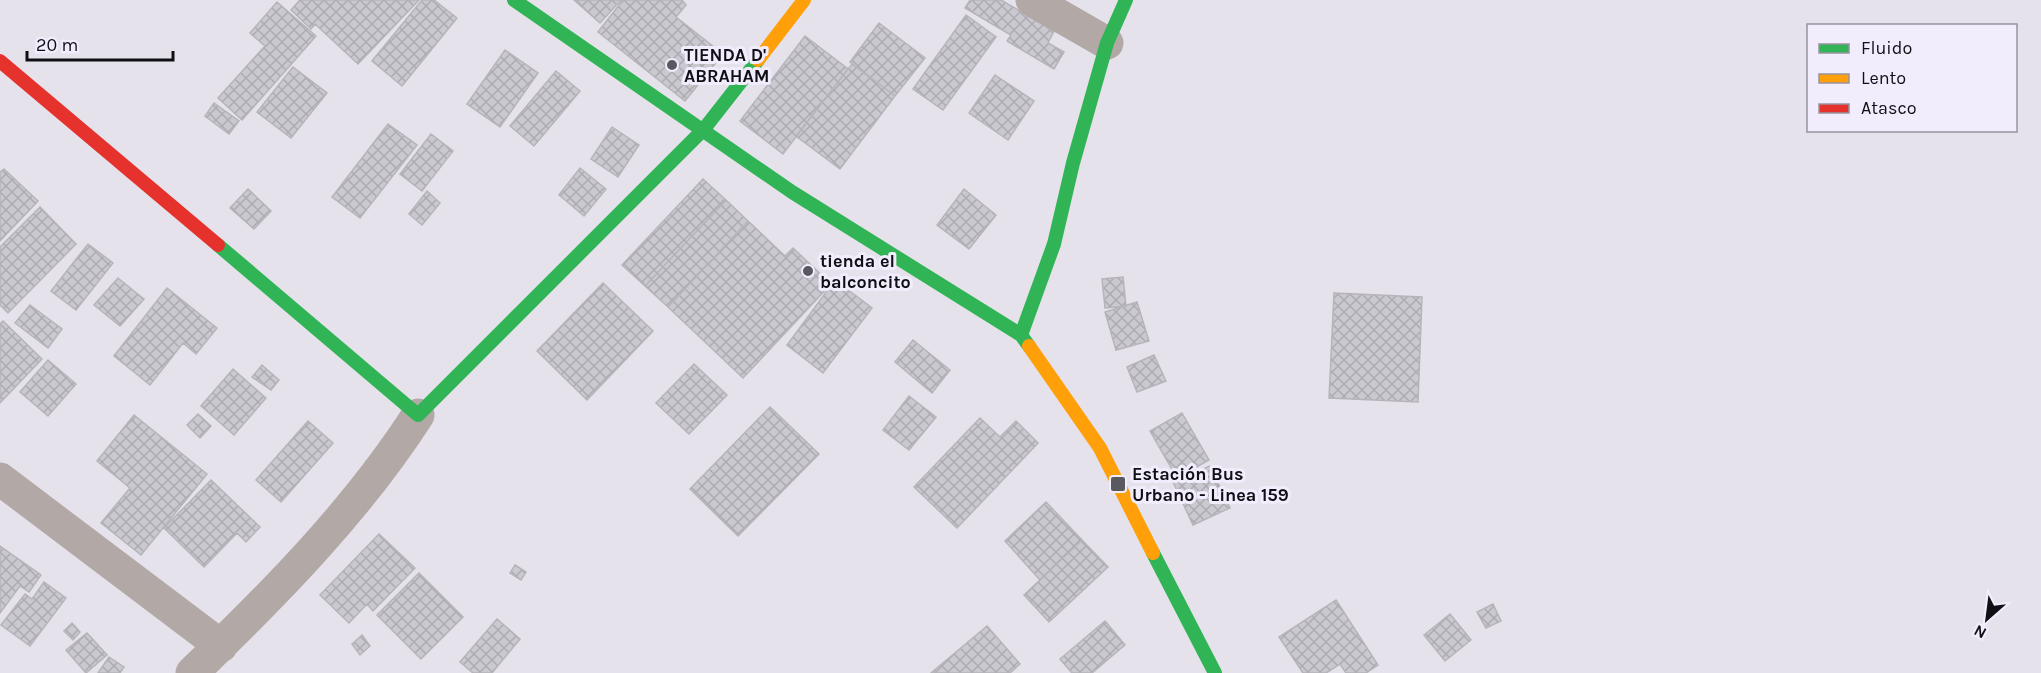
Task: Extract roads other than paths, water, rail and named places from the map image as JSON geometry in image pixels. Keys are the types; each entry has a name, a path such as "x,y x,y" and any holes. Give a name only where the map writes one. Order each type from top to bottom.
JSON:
{"street":[{"path":"514,0 704,129 792,192 1021,335 1100,448 1215,673"},
{"path":"192,673 331,528 391,458 418,414 704,129 804,0"},
{"path":"1032,0 1107,43"},
{"path":"1021,335 1054,244 1073,163 1107,43 1126,0"},
{"path":"0,62 418,414"},
{"path":"0,479 221,645"}],"place":[{"name":"TIENDA D' ABRAHAM","path":"672,65"},
{"name":"tienda el balconcito","path":"808,271"},
{"name":"Estación Bus Urbano - Linea 159","path":"1118,484"}]}
